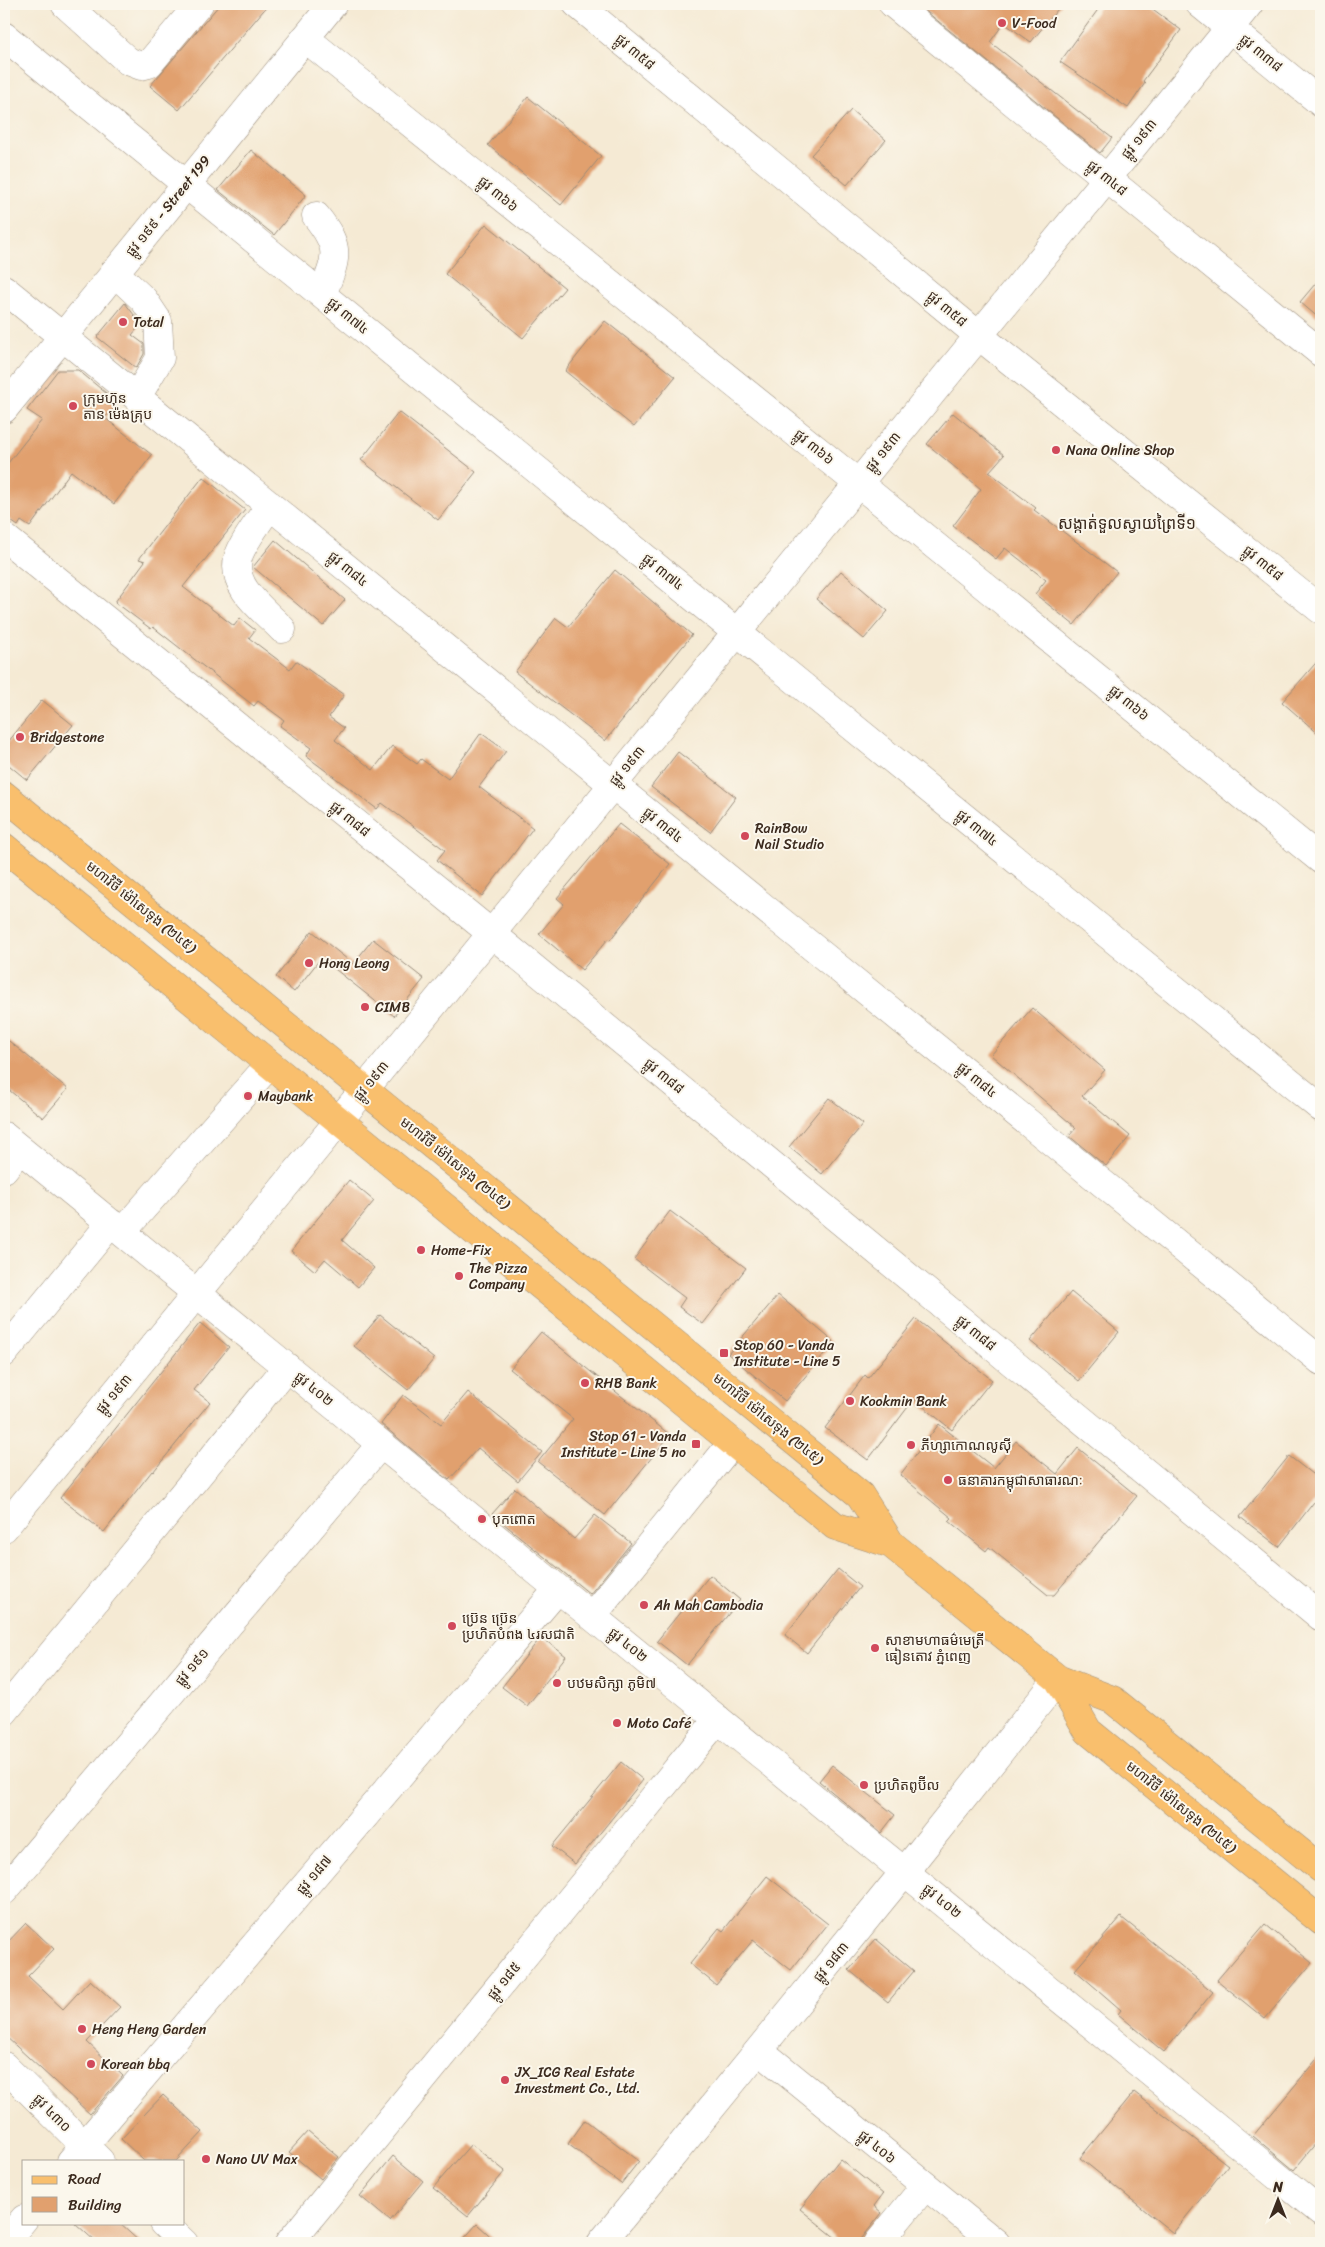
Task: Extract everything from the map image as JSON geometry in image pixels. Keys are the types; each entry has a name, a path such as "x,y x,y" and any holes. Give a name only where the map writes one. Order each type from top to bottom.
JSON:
{"main road":[{"name":"មហាវិថី ម៉ៅសេទុង (២៤៥)","path":"4,795 860,1495 891,1544 1058,1679 1113,1700 1320,1868"},
{"name":"មហាវិថី ម៉ៅសេទុង (២៤៥)","path":"4,847 835,1526 891,1544"},
{"name":"មហាវិថី ម៉ៅសេទុង (២៤៥)","path":"1058,1679 1088,1731 1321,1921"},
{"path":"1293,1898 1320,1868"}],"street":[{"path":"65,4 128,61 140,66 149,64 198,4"},
{"name":"ផ្លូវ ១៩៩ - Street 199","path":"4,408 333,4"},
{"name":"ផ្លូវ ៣៥៨","path":"577,4 978,335 1321,610"},
{"name":"ផ្លូវ ៣៤៨","path":"893,4 1321,353"},
{"name":"ផ្លូវ ៣៣៨","path":"1200,4 1321,103"},
{"name":"ផ្លូវ ១៩៣","path":"4,1528 364,1090 1249,4"},
{"name":"ផ្លូវ ៣៧៤","path":"4,36 1321,1108"},
{"name":"ផ្លូវ ៣៦៦","path":"305,38 858,482 1321,860"},
{"path":"316,216 328,232 336,250 331,273 322,295"},
{"path":"114,272 144,300 158,321 160,358 137,397"},
{"name":"ផ្លូវ ៣៨៤","path":"4,289 1321,1361"},
{"path":"270,505 238,557 237,576 244,590 282,629"},
{"name":"ផ្លូវ ៣៨៨","path":"4,537 491,933 1321,1617"},
{"path":"4,1353 116,1228 269,1065"},
{"name":"ផ្លូវ ៤០២","path":"9,1152 116,1228 1321,2212"},
{"path":"4,1712 287,1367"},
{"path":"592,1616 733,1442"},
{"name":"ផ្លូវ ១៩១","path":"4,1891 381,1444"},
{"name":"ផ្លូវ ១៨៧","path":"85,2155 558,1589"},
{"name":"ផ្លូវ ១៨៣","path":"601,2243 905,1871 1058,1679"},
{"name":"ផ្លូវ ១៨៥","path":"289,2243 718,1718"},
{"name":"ផ្លូវ ៤០៦","path":"759,2050 996,2243"},
{"name":"ផ្លូវ ៤៣០","path":"4,2066 85,2155"},
{"path":"878,2243 925,2186"},
{"path":"4,2243 22,2221"},
{"path":"164,2224 184,2243"}],"building":[{"path":"220,4 269,4 179,110 150,86"},
{"path":"917,4 1062,4 1031,42 1004,23 990,42 1112,138 1100,153"},
{"path":"1102,4 1146,4 1181,30 1143,81 1145,83 1128,108 1060,62"},
{"path":"528,97 601,156 561,205 488,145"},
{"path":"851,110 886,140 847,185 811,155"},
{"path":"251,150 306,195 274,235 218,190"},
{"path":"486,224 565,288 523,338 445,274"},
{"path":"1321,277 1321,320 1300,302"},
{"path":"125,303 141,324 132,335 144,344 144,354 136,368 97,337"},
{"path":"605,321 675,377 634,427 565,371"},
{"path":"58,370 78,370 118,403 105,418 152,455 114,504 71,471 30,527 21,521 18,526 4,516 4,468 42,420 27,410"},
{"path":"399,412 476,472 438,520 361,460"},
{"path":"953,413 1004,455 989,472 1036,508 1034,510 1117,572 1074,625 1035,594 1046,580 1005,548 996,559 953,526 981,489 927,444"},
{"path":"203,477 245,510 183,587 234,626 240,618 255,630 249,638 290,669 296,661 344,695 329,717 344,728 335,740 373,770 392,746 417,764 421,759 448,779 481,733 506,751 479,787 533,828 482,896 437,860 445,850 382,803 377,809 306,756 311,748 280,726 284,720 258,701 254,706 153,627 151,629 115,602 145,561 139,559"},
{"path":"275,540 345,600 323,626 253,567"},
{"path":"615,570 692,635 605,741 515,672 556,618 568,627"},
{"path":"841,571 888,611 864,639 816,599"},
{"path":"1321,657 1321,736 1282,702"},
{"path":"42,700 73,725 27,780 4,761 4,747"},
{"path":"678,752 736,797 710,832 651,787"},
{"path":"619,824 670,864 610,940 608,939 582,970 539,934 564,904 557,898"},
{"path":"312,931 353,964 373,939 424,979 394,1016 321,958 294,992 276,977"},
{"path":"1032,1008 1105,1070 1082,1096 1130,1136 1106,1166 1069,1136 1076,1128 991,1055"},
{"path":"4,1037 68,1089 43,1118 4,1086"},
{"path":"829,1098 863,1124 822,1174 789,1147"},
{"path":"349,1180 374,1201 342,1240 374,1268 358,1287 325,1259 315,1271 291,1251"},
{"path":"670,1211 746,1268 703,1324 679,1307 685,1298 634,1259"},
{"path":"1071,1292 1119,1332 1079,1381 1030,1341"},
{"path":"778,1295 834,1342 785,1401 728,1354"},
{"path":"380,1315 434,1359 408,1390 354,1346"},
{"path":"916,1319 992,1380 952,1430 914,1399 868,1460 825,1428 865,1375 868,1378"},
{"path":"200,1323 229,1347 194,1390 210,1402 104,1532 60,1498"},
{"path":"541,1332 670,1435 605,1515 538,1462 573,1419 510,1369"},
{"path":"468,1392 542,1452 518,1481 478,1448 449,1480 381,1424 403,1395 441,1424"},
{"path":"939,1424 994,1468 1016,1441 1057,1474 1078,1448 1137,1496 1054,1595 1048,1595 989,1547 986,1551 949,1521 952,1518 900,1475"},
{"path":"1289,1456 1321,1481 1321,1493 1279,1547 1240,1517"},
{"path":"515,1488 574,1539 595,1515 631,1543 590,1594 492,1514"},
{"path":"838,1569 860,1587 807,1653 785,1635"},
{"path":"710,1575 740,1600 687,1665 657,1641"},
{"path":"541,1637 566,1656 527,1706 502,1687"},
{"path":"621,1762 643,1780 575,1864 552,1846"},
{"path":"832,1765 895,1815 881,1833 819,1781"},
{"path":"767,1876 828,1924 791,1970 753,1940 716,1985 690,1964 719,1928 723,1931"},
{"path":"1121,1917 1213,1992 1164,2052 1118,2014 1121,2010 1075,1970"},
{"path":"26,1923 54,1949 28,1976 63,2009 90,1980 120,2007 87,2042 123,2076 90,2114 4,2035 4,1946"},
{"path":"1265,1924 1312,1963 1265,2019 1217,1980"},
{"path":"876,1939 914,1971 888,2002 849,1970"},
{"path":"1321,2054 1321,2137 1294,2170 1253,2136"},
{"path":"1134,2092 1228,2165 1173,2233 1080,2158"},
{"path":"163,2095 203,2132 177,2160 143,2160 121,2139"},
{"path":"585,2120 639,2161 621,2184 568,2144"},
{"path":"308,2131 339,2157 321,2179 289,2152"},
{"path":"471,2144 505,2171 468,2216 433,2188"},
{"path":"393,2156 423,2181 390,2221 360,2196"},
{"path":"840,2159 883,2194 874,2206 882,2213 858,2243 842,2243 800,2209"},
{"path":"76,2224 120,2224 141,2243 97,2243"},
{"path":"477,2224 498,2243 460,2243"}],"place":[{"name":"V-Food","path":"1002,23"},
{"name":"Total","path":"123,322"},
{"name":"ក្រុមហ៊ុន តាន ម៉េងគ្រុប","path":"73,406"},
{"name":"Nana Online Shop","path":"1056,450"},
{"name":"Bridgestone","path":"20,737"},
{"name":"RainBow Nail Studio","path":"745,836"},
{"name":"Hong Leong","path":"309,963"},
{"name":"CIMB","path":"365,1007"},
{"name":"Maybank","path":"248,1096"},
{"name":"Home-Fix","path":"421,1250"},
{"name":"The Pizza Company","path":"459,1276"},
{"name":"Stop 60 - Vanda Institute - Line 5","path":"724,1353"},
{"name":"RHB Bank","path":"585,1383"},
{"name":"Kookmin Bank","path":"850,1401"},
{"name":"Stop 61 - Vanda Institute - Line 5 no","path":"696,1444"},
{"name":"ភីហ្សាកោណលូស៊ី","path":"911,1445"},
{"name":"ធនាគារកម្ពុជាសាធារណៈ","path":"948,1480"},
{"name":"បុកពោត","path":"482,1519"},
{"name":"Ah Mah Cambodia","path":"644,1605"},
{"name":"ប្រ៊េន ប្រ៊េន ប្រហិតបំពង ៤រសជាតិ","path":"452,1626"},
{"name":"សាខាមហាធម៌មេត្រី ធៀនតោវ ភ្នំពេញ","path":"875,1648"},
{"name":"បឋមសិក្សា ភូមិ៧","path":"557,1683"},
{"name":"Moto Café","path":"617,1723"},
{"name":"ប្រហិតពូប៊ីល","path":"864,1785"},
{"name":"Heng Heng Garden","path":"82,2029"},
{"name":"Korean bbq","path":"91,2064"},
{"name":"JX_ICG Real Estate Investment Co., Ltd.","path":"505,2080"},
{"name":"Nano UV Max","path":"206,2159"}],"district":[{"name":"សង្កាត់ទួលស្វាយព្រៃទី១","path":"1127,523"}]}
